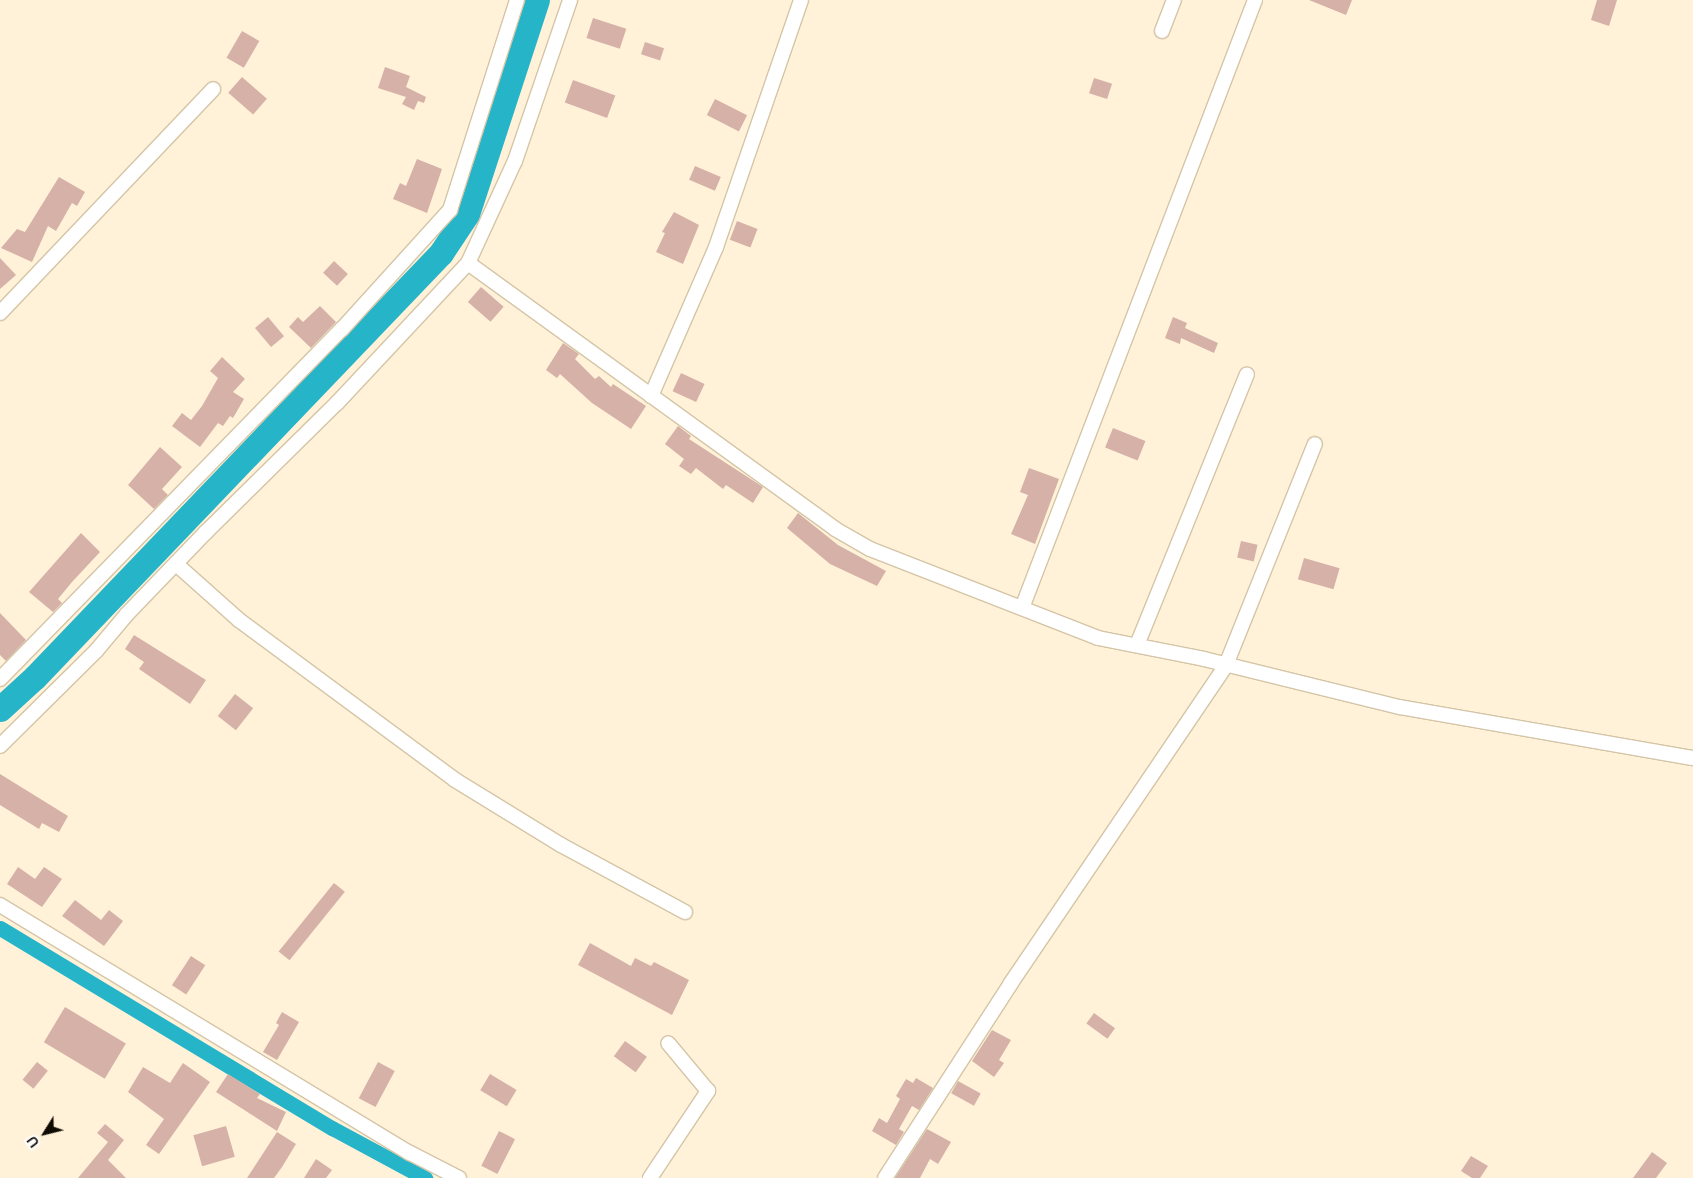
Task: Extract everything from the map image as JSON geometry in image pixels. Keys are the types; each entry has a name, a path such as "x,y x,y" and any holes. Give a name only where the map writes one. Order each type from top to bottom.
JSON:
{"street":[{"path":"0,679 342,329 450,210 517,0"},
{"path":"0,746 70,679 176,564 337,403 468,263 516,161 570,0"},
{"path":"651,396 716,247 801,0"},
{"path":"1162,31 1174,0"},
{"path":"1022,608 1255,0"},
{"path":"0,312 213,89"},
{"path":"468,263 850,540 1098,638 1226,665 1400,707 1693,758"},
{"path":"1137,645 1248,374"},
{"path":"885,1178 1011,983 1226,665 1315,444"},
{"path":"176,564 239,620 455,780 562,846 686,912"},
{"path":"0,905 410,1154 459,1178"},
{"path":"650,1178 708,1091 668,1043"}],"building":[{"path":"1309,0 1352,0 1346,15"},
{"path":"1597,0 1617,0 1609,26 1591,20"},
{"path":"593,18 626,29 620,49 587,38"},
{"path":"242,31 259,41 244,68 226,58"},
{"path":"645,42 664,48 660,61 641,54"},
{"path":"385,67 410,76 406,87 426,97 424,103 418,101 414,110 402,104 406,97 378,88"},
{"path":"242,77 267,99 253,114 228,93"},
{"path":"1094,78 1112,84 1107,99 1089,93"},
{"path":"573,80 615,95 607,118 565,103"},
{"path":"715,99 747,115 739,131 707,115"},
{"path":"417,159 442,169 427,213 393,199 400,183 406,186"},
{"path":"695,166 721,177 715,191 689,180"},
{"path":"59,177 85,192 77,206 72,203 56,231 48,226 32,262 1,248 17,229 25,232"},
{"path":"674,212 699,225 683,264 656,252 665,233 662,232"},
{"path":"737,221 758,229 750,248 730,240"},
{"path":"0,258 16,275 0,289"},
{"path":"334,261 348,274 337,286 323,273"},
{"path":"481,287 504,307 491,322 468,302"},
{"path":"320,306 336,322 311,348 289,327 298,317 303,322"},
{"path":"268,317 284,336 271,347 255,328"},
{"path":"1173,317 1187,323 1185,328 1218,343 1214,353 1181,338 1180,344 1165,338"},
{"path":"563,343 579,354 575,359 595,379 599,376 611,387 613,384 646,406 631,429 592,403 560,374 557,378 546,370"},
{"path":"222,357 245,379 233,392 244,399 233,418 230,416 223,426 218,423 200,447 172,426 182,413 191,420 202,406 218,378 210,371"},
{"path":"681,373 705,384 696,402 673,391"},
{"path":"678,426 691,436 689,439 763,487 753,503 726,485 723,489 696,468 691,474 679,466 684,459 665,444"},
{"path":"1113,428 1145,441 1138,461 1105,447"},
{"path":"160,447 182,467 162,489 168,495 154,509 128,485"},
{"path":"1029,468 1059,479 1035,544 1011,534 1028,495 1020,492"},
{"path":"798,513 838,545 886,571 877,586 830,564 787,528"},
{"path":"81,533 100,552 58,599 62,603 53,612 29,592"},
{"path":"1241,541 1258,545 1254,561 1237,558"},
{"path":"1304,558 1340,568 1334,589 1298,579"},
{"path":"0,613 26,640 6,661 0,655"},
{"path":"134,635 206,680 190,704 139,669 144,662 125,649"},
{"path":"235,694 253,708 236,730 218,716"},
{"path":"0,774 68,816 59,832 42,823 39,829 0,805"},
{"path":"18,867 35,879 44,867 62,879 42,907 7,884"},
{"path":"334,883 345,892 289,960 279,951"},
{"path":"75,900 101,920 109,910 123,921 104,946 62,916"},
{"path":"590,943 631,966 635,958 651,966 654,962 689,980 672,1015 578,965"},
{"path":"191,956 205,965 186,995 172,985"},
{"path":"65,1007 126,1044 105,1079 44,1042"},
{"path":"282,1012 299,1022 277,1060 263,1052 279,1025 276,1023"},
{"path":"1094,1013 1115,1028 1107,1039 1086,1024"},
{"path":"992,1030 1011,1040 999,1060 1004,1063 994,1077 972,1061"},
{"path":"625,1041 647,1057 636,1072 614,1056"},
{"path":"37,1062 48,1071 33,1089 23,1080"},
{"path":"378,1062 395,1071 376,1107 359,1098"},
{"path":"183,1063 210,1082 159,1154 146,1145 164,1119 128,1092 143,1067 170,1083"},
{"path":"228,1074 260,1094 257,1098 286,1112 277,1131 216,1092"},
{"path":"490,1074 517,1090 507,1106 480,1090"},
{"path":"916,1078 933,1088 919,1110 912,1106 899,1129 904,1132 896,1145 872,1131 879,1118 887,1123 900,1099 896,1096 906,1079 913,1083"},
{"path":"958,1081 981,1094 974,1106 951,1093"},
{"path":"105,1124 124,1140 108,1160 126,1178 78,1178 108,1142 97,1133"},
{"path":"226,1126 235,1157 202,1166 193,1135"},
{"path":"927,1129 951,1142 938,1164 930,1159 920,1178 895,1178"},
{"path":"499,1131 515,1139 497,1174 481,1166"},
{"path":"277,1132 296,1144 282,1167 274,1178 247,1178"},
{"path":"1652,1152 1667,1163 1656,1178 1633,1178"},
{"path":"1471,1156 1488,1166 1480,1178 1472,1178 1461,1171"},
{"path":"316,1159 332,1170 326,1178 304,1178"}],"waterway":[{"path":"0,709 35,677 441,253 467,214 537,0"},
{"path":"0,928 332,1128 425,1178"}]}
